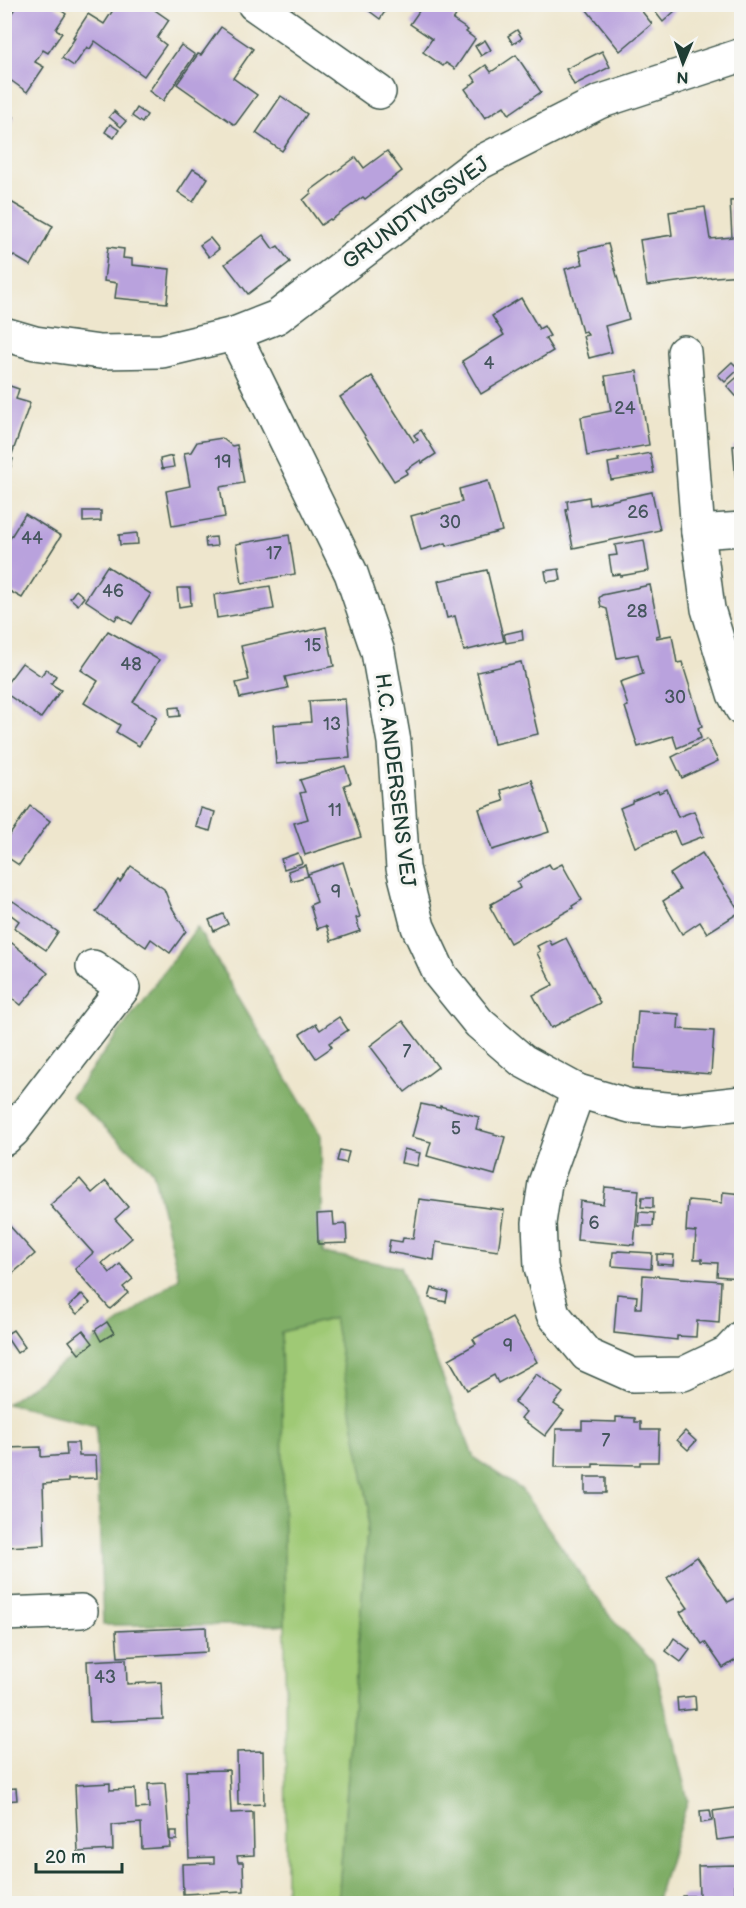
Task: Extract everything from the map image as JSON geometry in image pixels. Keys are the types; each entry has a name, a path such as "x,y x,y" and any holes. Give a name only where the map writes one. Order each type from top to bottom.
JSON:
{"street":[{"path":"254,4 380,92"},
{"name":"GRUNDTVIGSVEJ","path":"4,334 35,343 100,352 162,351 234,334 277,317 479,163 599,102 741,55"},
{"name":"H.C. ANDERSENS VEJ","path":"234,334 351,573 378,652 393,742 403,868 418,927 441,976 479,1023 524,1061 578,1091 630,1106 650,1108 679,1110 741,1103"},
{"path":"684,352 698,532 708,609 734,694 741,709"},
{"path":"698,532 741,529"},
{"path":"4,1139 13,1131 123,988 93,967"},
{"path":"578,1091 545,1183 539,1223 541,1267 554,1314 587,1355 632,1375 683,1374 727,1353 741,1337"},
{"path":"4,1614 81,1611"}],"green space":[{"path":"197,927 321,1136 323,1253 400,1267 474,1458 521,1489 611,1618 654,1663 688,1800 656,1903 338,1903 369,1508 334,1318 281,1332 285,1625 103,1625 96,1425 7,1404 179,1278 153,1171 71,1097"},
{"path":"335,1318 369,1508 338,1903 286,1903 281,1332"}],"building":[{"path":"18,4 52,4 66,14 56,29 62,33 48,53 43,50 35,62 44,67 27,92 6,77 4,78 4,24"},
{"path":"117,4 146,4 169,20 157,38 166,45 144,76 95,41 90,49 87,47 74,66 62,58 88,14 104,24"},
{"path":"360,4 390,4 380,19"},
{"path":"424,4 453,4 460,9 453,20 468,30 466,32 475,39 455,69 446,63 443,66 423,52 432,39 410,24"},
{"path":"582,4 636,4 652,24 620,51"},
{"path":"649,4 671,4 676,10 663,22"},
{"path":"221,27 253,49 233,78 257,95 235,125 177,84"},
{"path":"517,30 522,38 513,44 508,36"},
{"path":"485,40 491,50 481,56 475,46"},
{"path":"181,45 195,55 163,101 149,91"},
{"path":"602,51 610,67 574,85 566,69"},
{"path":"516,55 541,92 509,114 504,106 485,118 465,89 476,81 472,75 486,65 491,72"},
{"path":"281,96 307,114 282,151 256,133"},
{"path":"137,108 147,115 142,123 132,116"},
{"path":"114,111 126,121 121,127 109,117"},
{"path":"4,113 14,117 4,138"},
{"path":"110,124 119,130 114,138 105,132"},
{"path":"387,151 402,171 365,199 363,197 321,225 303,200 311,193 310,191 356,157 364,168"},
{"path":"193,169 208,178 193,202 178,192"},
{"path":"4,198 53,226 31,266 4,250"},
{"path":"742,200 742,275 647,286 640,240 672,235 669,212 705,207 710,239 732,237 730,201"},
{"path":"263,235 273,249 278,246 290,262 248,294 225,264"},
{"path":"210,238 219,249 209,257 200,245"},
{"path":"608,244 629,319 605,326 612,352 589,358 583,336 588,335 586,331 582,332 565,269 583,264 579,251"},
{"path":"108,247 124,249 123,258 132,259 132,265 170,269 167,303 115,298 117,283 104,281"},
{"path":"521,298 539,329 544,326 550,336 545,338 553,351 481,394 462,361 504,335 492,316"},
{"path":"732,362 739,369 725,382 718,375"},
{"path":"637,371 649,445 587,456 581,417 611,411 605,376"},
{"path":"742,373 742,403 727,386"},
{"path":"372,376 414,442 418,440 414,435 421,430 436,454 422,463 421,460 406,470 408,473 394,481 340,397"},
{"path":"4,384 19,389 16,399 30,403 12,454 4,452"},
{"path":"222,438 232,446 237,445 244,483 220,487 225,517 172,526 166,491 190,486 184,453 191,452 197,442"},
{"path":"742,445 742,494 737,495 733,446"},
{"path":"650,453 654,473 611,480 608,463"},
{"path":"4,456 13,459 5,486 4,486"},
{"path":"172,456 174,467 162,469 160,459"},
{"path":"488,481 502,531 447,546 446,543 421,550 411,516 462,502 459,489"},
{"path":"652,492 660,530 573,548 566,510 568,509 567,501 589,497 590,505"},
{"path":"83,511 101,511 101,521 83,522"},
{"path":"25,514 61,536 22,598 4,588 4,548"},
{"path":"137,533 138,544 120,545 119,535"},
{"path":"289,535 295,574 242,583 236,544"},
{"path":"216,537 217,546 206,547 205,538"},
{"path":"644,540 649,571 620,576 620,574 612,575 609,556 617,555 615,545"},
{"path":"107,566 151,594 132,624 118,615 115,620 85,600"},
{"path":"559,569 561,580 547,582 545,571"},
{"path":"487,570 504,641 464,651 455,616 447,618 438,581"},
{"path":"650,585 660,635 656,638 672,635 677,663 682,662 702,726 698,728 701,738 677,748 673,736 638,747 625,707 628,706 620,682 643,674 638,654 617,658 607,609 601,607 599,598 602,595"},
{"path":"270,586 274,609 217,618 214,595"},
{"path":"177,588 190,588 191,605 179,607"},
{"path":"76,590 84,597 78,605 70,598"},
{"path":"326,627 334,666 285,677 288,688 240,698 236,683 249,680 241,646"},
{"path":"522,630 523,640 506,643 504,634"},
{"path":"108,631 159,660 133,702 157,717 139,746 116,732 120,725 84,703 98,681 81,670"},
{"path":"521,662 538,734 494,744 477,672"},
{"path":"22,663 41,676 46,669 56,676 51,684 61,690 41,718 4,692 4,687"},
{"path":"345,699 350,758 276,764 273,725 311,722 309,701"},
{"path":"179,707 180,716 170,717 169,708"},
{"path":"707,739 718,761 682,778 672,757"},
{"path":"345,766 351,783 344,785 361,837 305,855 294,823 308,819 300,793 305,792 300,780"},
{"path":"532,780 549,832 492,850 479,809 504,801 501,790"},
{"path":"667,789 678,817 694,811 704,836 680,845 674,831 635,847 620,808 632,801"},
{"path":"30,806 50,821 19,865 4,855 4,843"},
{"path":"201,808 215,812 210,831 196,827"},
{"path":"298,853 302,863 284,869 281,859"},
{"path":"702,853 740,912 707,933 700,922 682,934 663,901 680,890 670,874"},
{"path":"343,862 360,917 356,918 360,931 331,941 327,927 317,929 310,905 317,902 308,874"},
{"path":"549,864 552,869 562,864 582,900 572,906 573,908 510,943 490,907 491,904 520,888 517,882"},
{"path":"305,865 308,876 291,881 288,871"},
{"path":"131,866 164,889 186,931 170,953 151,939 146,947 96,912 118,880 120,882"},
{"path":"13,901 58,932 46,950 14,928 19,921 6,911"},
{"path":"223,914 228,924 214,931 209,920"},
{"path":"566,938 600,1003 551,1028 533,995 553,985 537,953 540,951 537,946 549,940 552,945"},
{"path":"12,943 48,973 21,1005 12,998 4,1007 4,951"},
{"path":"638,1011 679,1014 678,1029 714,1031 711,1074 634,1068"},
{"path":"339,1017 348,1030 329,1043 332,1047 316,1058 300,1034 316,1024 320,1030"},
{"path":"403,1021 438,1067 405,1092 370,1046"},
{"path":"421,1104 440,1108 440,1106 479,1117 476,1129 505,1137 495,1175 427,1156 431,1142 412,1137"},
{"path":"404,1149 420,1153 417,1166 401,1163"},
{"path":"340,1150 349,1152 346,1163 337,1161"},
{"path":"80,1179 92,1193 106,1181 128,1207 115,1219 132,1238 102,1263 110,1273 120,1264 133,1279 123,1287 128,1293 110,1309 75,1269 93,1253 50,1205"},
{"path":"605,1187 639,1190 634,1245 577,1240 580,1201 603,1204"},
{"path":"723,1192 742,1194 742,1265 739,1265 738,1278 717,1276 718,1263 694,1259 696,1232 686,1231 688,1200 722,1203"},
{"path":"642,1197 653,1197 653,1208 641,1207"},
{"path":"419,1199 504,1210 498,1251 436,1242 434,1260 388,1252 390,1240 402,1242 403,1238 413,1239"},
{"path":"639,1212 654,1213 653,1226 638,1226"},
{"path":"333,1213 334,1225 346,1224 347,1243 318,1244 317,1214"},
{"path":"8,1224 35,1254 4,1281 4,1227"},
{"path":"613,1252 652,1253 651,1269 612,1266"},
{"path":"657,1254 674,1255 673,1265 657,1264"},
{"path":"643,1275 721,1281 719,1323 697,1321 696,1337 677,1336 677,1340 614,1333 617,1294 637,1296 636,1308 641,1308"},
{"path":"432,1288 448,1292 446,1302 429,1298"},
{"path":"82,1294 90,1303 77,1314 69,1306"},
{"path":"512,1318 537,1362 498,1383 494,1375 467,1390 449,1359 476,1344 473,1339"},
{"path":"107,1322 114,1333 101,1341 95,1330"},
{"path":"13,1330 25,1347 17,1353 5,1335"},
{"path":"83,1330 93,1343 79,1354 69,1341"},
{"path":"536,1374 563,1393 554,1404 564,1411 545,1436 521,1418 526,1412 514,1403"},
{"path":"616,1417 635,1418 635,1422 641,1422 641,1430 659,1430 658,1462 640,1462 640,1465 593,1464 593,1467 555,1467 556,1429 582,1429 582,1421 616,1422"},
{"path":"685,1431 696,1441 688,1450 677,1440"},
{"path":"66,1443 78,1443 79,1456 96,1456 97,1478 68,1479 68,1482 43,1484 45,1545 6,1547 4,1448 41,1447 41,1457 67,1455"},
{"path":"585,1477 606,1477 606,1493 585,1493"},
{"path":"697,1557 728,1602 742,1595 742,1656 723,1668 705,1642 702,1644 680,1612 688,1608 667,1578"},
{"path":"206,1627 207,1652 118,1657 116,1631"},
{"path":"674,1638 690,1650 681,1662 666,1651"},
{"path":"126,1659 127,1684 161,1682 163,1719 90,1722 87,1661"},
{"path":"695,1696 696,1709 678,1711 677,1698"},
{"path":"263,1751 264,1804 238,1805 237,1752"},
{"path":"229,1770 231,1813 253,1812 254,1855 237,1856 238,1862 243,1862 244,1891 183,1894 182,1864 214,1863 214,1857 189,1858 186,1771"},
{"path":"110,1783 110,1790 135,1789 136,1809 149,1808 148,1784 165,1783 170,1847 142,1849 141,1823 112,1825 113,1850 78,1852 75,1785"},
{"path":"16,1788 17,1800 4,1801 4,1789"},
{"path":"742,1807 742,1837 717,1840 713,1811"},
{"path":"710,1810 712,1821 701,1823 700,1811"},
{"path":"170,1831 177,1831 177,1840 170,1840"},
{"path":"735,1865 735,1895 742,1895 742,1904 682,1904 682,1896 699,1896 698,1866"}]}
